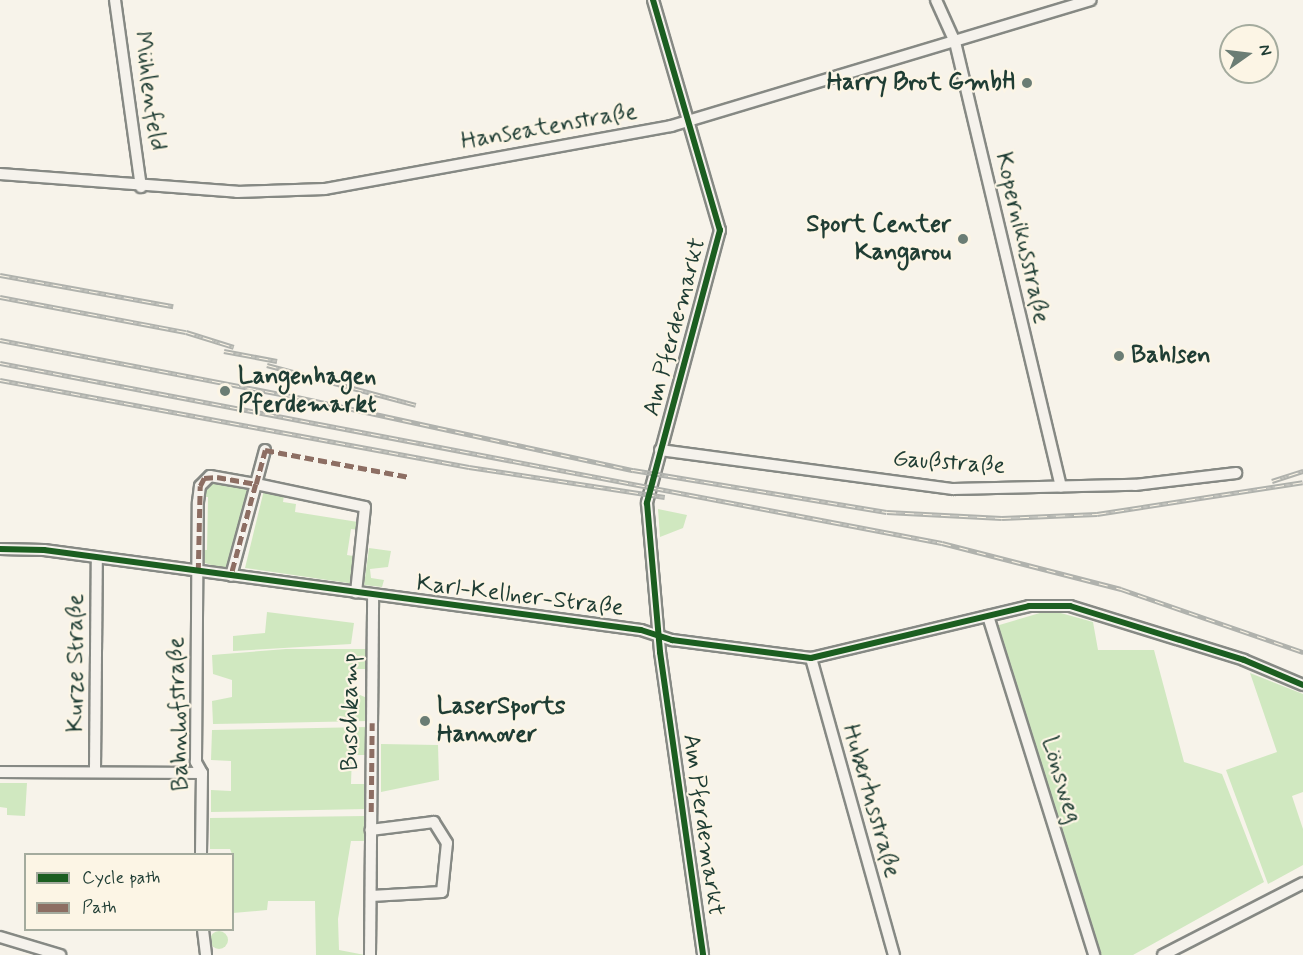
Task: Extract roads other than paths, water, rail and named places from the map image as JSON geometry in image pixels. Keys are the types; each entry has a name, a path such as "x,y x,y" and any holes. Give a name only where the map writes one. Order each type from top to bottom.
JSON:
{"street":[{"name":"Mühlenfeld","path":"115,0 141,187"},
{"name":"Am Pferdemarkt","path":"653,0 717,214 718,248 647,503 659,635 703,955"},
{"name":"Kopernikusstraße","path":"936,0 955,42 1061,487"},
{"name":"Hanseatenstraße","path":"0,174 141,187 281,193 326,189 688,122 955,42 1063,4 1090,0"},
{"path":"231,576 265,450"},
{"name":"Gaußstraße","path":"660,450 953,489 1061,487 1236,473"},
{"name":"Bahnhofstraße","path":"201,853 202,772 196,762 198,502 204,478 256,484"},
{"path":"256,484 364,507 356,593"},
{"name":"Karl-Kellner-Straße","path":"0,549 97,558 374,595 811,658 1029,606 1070,606 1171,636 1303,685"},
{"name":"Kurze Straße","path":"95,768 97,558"},
{"name":"Buschkamp","path":"370,955 374,595"},
{"name":"Lönsweg","path":"988,616 1094,955"},
{"name":"Hubertusstraße","path":"811,658 894,955"},
{"path":"0,772 95,768 202,772"},
{"path":"371,830 434,822 447,843 442,892 371,896"},
{"path":"1163,955 1303,883"},
{"path":"203,931 206,955"},
{"path":"0,937 60,955"}],"railway":[{"path":"0,275 173,306"},
{"path":"0,297 186,332 234,347"},
{"path":"0,340 297,397 633,470 887,512 1002,518 1097,514 1303,482"},
{"path":"224,351 277,361"},
{"path":"0,363 942,543 1121,589 1303,652"},
{"path":"267,365 416,405"},
{"path":"0,380 469,467 665,497"},
{"path":"1272,481 1303,471"}],"place":[{"name":"Harry Brot GmbH","path":"1027,83"},
{"name":"Sport Center Kangarou","path":"963,239"},
{"name":"Bahlsen","path":"1119,356"},
{"name":"Langenhagen Pferdemarkt","path":"225,391"},
{"name":"LaserSports Hannover","path":"425,721"}]}
